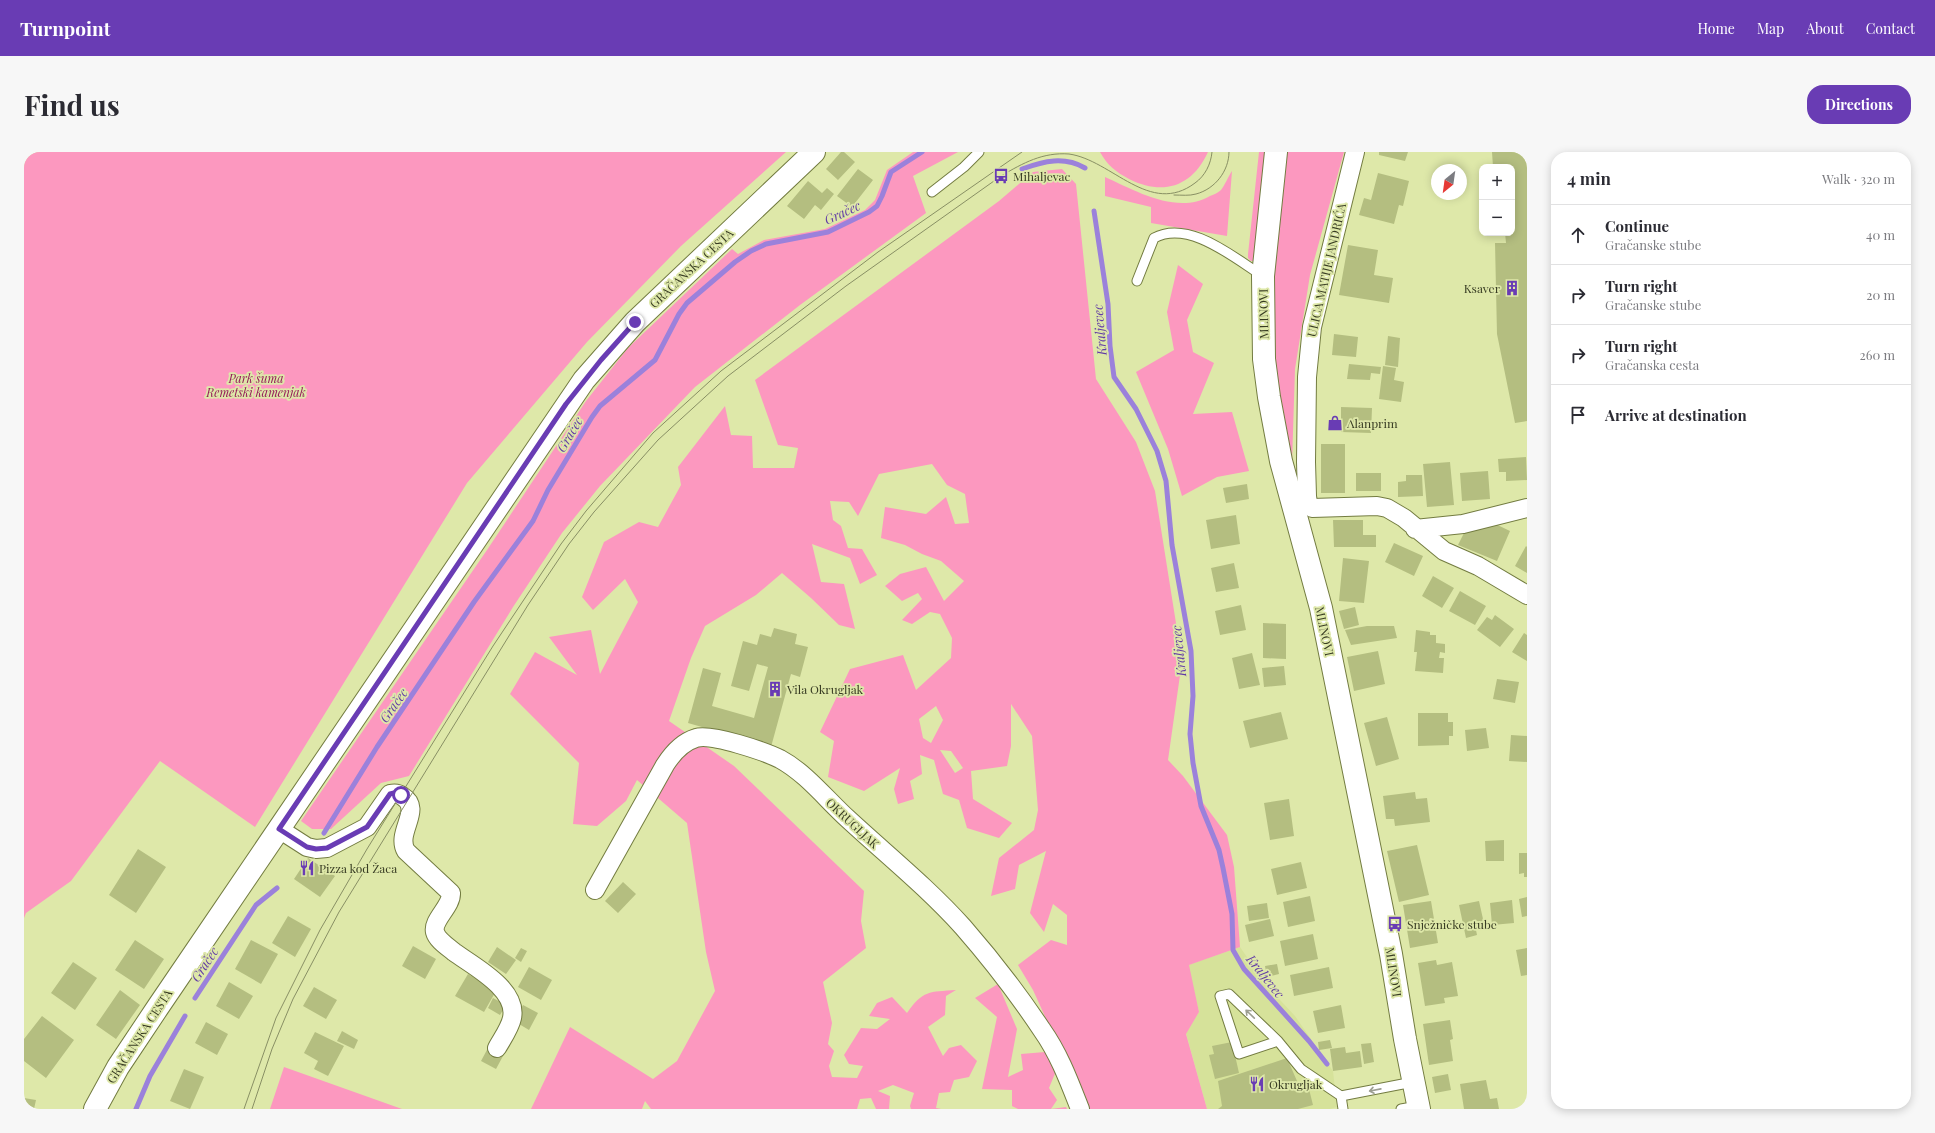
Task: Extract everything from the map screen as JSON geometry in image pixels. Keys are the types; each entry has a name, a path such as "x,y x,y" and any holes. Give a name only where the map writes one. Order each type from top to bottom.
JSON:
{"main road":[{"name":"GRAČANSKA CESTA","path":"95,1109 118,1067 136,1039 566,404 592,370 635,322 814,152"},
{"name":"MLINOVI","path":"1276,152 1262,276 1264,359 1272,421 1281,461 1321,608 1391,954 1413,1082 1413,1108"}],"street":[{"name":"ULICA MATIJE JANDRIĆA","path":"1355,152 1318,298 1309,353 1306,484 1308,504 1312,508 1377,506 1396,512 1415,528"},
{"path":"1415,528 1463,524 1527,508"},
{"path":"1415,528 1444,552 1478,566 1527,595"},
{"name":"OKRUGLJAK","path":"595,890 665,765 670,757 683,745 697,737 718,739 780,759 826,798 931,895 963,927 1005,978 1043,1030 1061,1063 1080,1109"},
{"path":"279,829 307,847 316,849 327,848 367,827 390,794 394,793 401,795 407,799 411,804 411,812 402,836 403,846 406,851 451,893 450,900 436,925 436,934 447,946 496,983 511,1001 512,1017 497,1048"}],"lane":[{"path":"932,192 964,167 979,152"},
{"path":"1137,281 1154,238 1161,234 1171,232 1206,240 1262,276"},
{"path":"1278,1041 1239,1054 1220,996 1229,994 1278,1041 1301,1069 1341,1096 1413,1082"},
{"path":"1341,1096 1343,1109"}],"shaded area":[{"path":"1240,947 1267,986 1295,1016 1333,1071 1337,1107 1330,1109 1207,1109 1186,1033 1199,1012 1188,965"}],"green space":[{"name":"Park šuma Remetski kamenjak","path":"24,152 786,152 681,246 587,342 467,483 255,827 160,761 71,881 26,913 24,918"},
{"path":"913,152 958,152 913,176 926,213 800,305 695,387 600,486 562,533 513,607 409,776 381,783 331,829 312,829 301,821 487,550 586,401 628,348 732,249 738,254 764,240 825,229 865,210 875,200 887,170"},
{"path":"1100,152 1208,152 1194,173 1185,180 1175,185 1153,187 1129,179 1120,174 1112,168"},
{"path":"1259,152 1266,152 1254,261 1251,261 1248,258 1248,254"},
{"path":"1284,152 1344,152 1310,275 1295,369 1292,463 1279,408 1270,307"},
{"path":"1062,169 1076,184 1096,379 1136,442 1155,491 1182,661 1168,760 1183,776 1227,835 1234,867 1240,947 1189,965 1199,1012 1186,1034 1207,1109 1087,1109 1033,990 1018,965 1051,940 1067,945 1067,915 1053,904 1044,932 1030,913 1046,851 1019,865 1015,889 991,896 999,858 1034,830 1038,810 1032,736 1011,704 1011,746 1007,766 971,771 973,799 1012,823 999,838 967,828 959,800 943,794 934,760 920,755 922,774 910,781 914,799 898,804 894,789 900,768 864,791 828,777 834,741 820,732 850,669 903,655 916,690 951,658 952,638 940,614 930,612 912,624 902,620 922,599 918,593 902,601 885,586 900,574 926,567 944,601 964,581 941,561 922,554 905,545 881,538 885,507 926,514 946,497 955,524 969,523 965,494 947,485 932,464 879,474 858,516 849,502 830,501 833,520 841,526 848,548 862,549 877,575 860,584 850,558 812,544 821,582 844,584 855,629 839,625 782,573 756,595 705,626 691,658 669,721 734,766 864,891 861,921 866,948 823,982 832,1023 828,1044 834,1051 829,1066 832,1077 857,1078 863,1066 849,1064 844,1055 861,1028 877,1029 890,1019 869,1016 877,1003 892,997 907,1013 922,996 933,992 956,990 946,996 945,1015 928,1027 943,1056 949,1048 961,1045 977,1061 969,1077 954,1080 950,1092 939,1093 936,1108 941,1109 911,1109 910,1106 914,1093 893,1085 878,1091 890,1096 889,1109 876,1109 871,1098 860,1099 857,1109 651,1109 645,1101 642,1109 531,1109 570,1027 653,1079 677,1061 715,991 706,952 687,823 637,780 626,801 597,826 573,824 579,763 510,694 535,652 577,675 549,637 591,630 600,674 638,602 625,579 593,610 582,597 604,542 639,522 658,527 681,485 678,467 725,406 731,435 752,436 753,468 794,468 798,448 778,445 755,380 999,201 1033,172","holes":["936,706 943,720 931,743 923,738 919,719","940,750 951,751 963,768 955,773"]},
{"path":"1232,171 1227,236 1151,223 1151,207 1105,196 1105,177 1130,189 1157,199 1184,203 1197,201 1220,191"},
{"path":"1178,265 1203,284 1187,320 1193,352 1214,363 1193,414 1232,412 1249,471 1217,477 1182,496 1168,449 1136,372 1174,350 1167,312"},
{"path":"998,984 1017,1029 1008,1077 1023,1070 1021,1054 1045,1052 1056,1071 1049,1088 1057,1100 1051,1109 1018,1109 1012,1106 1012,1090 982,1089 997,1017 975,998"},
{"path":"284,1067 402,1109 270,1109"},
{"path":"1066,1107 1067,1109 1051,1109"}],"building":[{"path":"841,152 844,152 855,162 838,180 826,169"},
{"path":"1379,152 1408,152 1405,161 1379,155"},
{"name":"Ksaver","path":"1492,152 1527,152 1527,421 1515,423 1497,334 1495,243 1506,243 1505,236 1515,236 1515,164 1493,164"},
{"path":"858,169 873,180 852,207 837,196"},
{"path":"1378,173 1409,181 1403,206 1399,205 1394,224 1359,215 1364,198 1371,200"},
{"path":"808,181 822,193 827,188 834,194 821,210 815,205 804,219 787,206"},
{"path":"1348,245 1378,250 1374,275 1393,278 1389,303 1339,295"},
{"path":"1334,334 1358,337 1356,357 1332,355"},
{"path":"1388,336 1400,338 1398,367 1385,365"},
{"path":"1349,364 1381,367 1380,374 1371,373 1370,380 1347,379"},
{"path":"1383,366 1396,368 1394,380 1404,382 1401,402 1379,399"},
{"path":"1341,407 1372,408 1371,433 1341,432"},
{"path":"1321,444 1345,444 1345,493 1321,493"},
{"path":"1526,457 1527,480 1506,481 1506,472 1499,472 1498,459"},
{"path":"1450,462 1454,505 1427,507 1423,464"},
{"path":"1488,471 1490,499 1462,501 1460,473"},
{"path":"1356,473 1381,473 1381,491 1356,491"},
{"path":"1406,475 1422,475 1423,496 1398,497 1398,482 1406,481"},
{"path":"1247,484 1249,499 1226,503 1223,488"},
{"path":"1236,515 1240,544 1211,549 1206,520"},
{"path":"1333,520 1363,520 1363,535 1376,535 1376,547 1334,547"},
{"path":"1487,520 1510,531 1497,561 1458,545 1466,529"},
{"path":"1394,543 1423,556 1414,576 1385,562"},
{"path":"1526,546 1527,547 1527,573 1515,566"},
{"path":"1343,558 1369,561 1364,603 1339,601"},
{"path":"1234,563 1239,588 1216,592 1211,568"},
{"path":"1433,576 1454,588 1442,608 1422,596"},
{"path":"1460,591 1486,606 1475,625 1449,611"},
{"path":"1241,605 1246,630 1220,635 1215,611"},
{"path":"1355,607 1359,625 1344,629 1339,611"},
{"path":"1495,615 1514,629 1500,647 1477,630 1487,617 1492,620"},
{"path":"1263,623 1286,624 1286,659 1263,658"},
{"path":"1367,626 1394,626 1397,638 1351,645 1345,630"},
{"name":"Vila Okrugljak","path":"774,628 797,634 795,644 808,647 800,677 791,674 771,747 688,723 703,668 721,673 712,706 754,718 768,667 757,664 749,691 731,686 743,641 757,645 760,634 771,637"},
{"path":"1416,630 1430,632 1430,635 1436,635 1436,643 1445,644 1445,653 1440,652 1439,658 1444,658 1443,673 1415,671 1417,652 1414,652"},
{"path":"1524,633 1527,635 1527,661 1512,652"},
{"path":"1378,651 1385,684 1354,691 1347,657"},
{"path":"1252,653 1260,685 1239,689 1232,658"},
{"path":"1284,666 1286,685 1264,687 1262,668"},
{"path":"1497,679 1519,682 1515,703 1493,699"},
{"path":"1281,712 1288,739 1250,748 1243,721"},
{"path":"1418,713 1448,713 1448,722 1453,722 1453,736 1449,736 1449,745 1418,746"},
{"path":"1387,717 1399,759 1376,766 1364,723"},
{"path":"1486,728 1489,748 1467,751 1465,730"},
{"path":"1511,735 1527,736 1527,762 1509,761"},
{"path":"1415,792 1416,799 1427,798 1430,822 1395,826 1394,819 1386,819 1383,796"},
{"path":"1289,799 1294,836 1270,840 1264,803"},
{"path":"1504,840 1504,861 1486,861 1485,841"},
{"path":"1417,845 1429,895 1399,902 1387,851"},
{"path":"138,849 166,867 136,913 109,895"},
{"path":"1519,853 1527,853 1527,877 1524,877 1524,873 1519,874"},
{"path":"308,858 335,876 320,897 294,879"},
{"path":"1301,862 1307,888 1277,895 1271,869"},
{"path":"623,882 636,894 618,913 605,901"},
{"path":"1310,896 1315,921 1288,927 1283,902"},
{"path":"1527,897 1527,916 1522,917 1519,899"},
{"path":"1512,900 1514,923 1492,925 1490,903"},
{"path":"1431,901 1438,943 1410,948 1403,905"},
{"path":"1479,901 1485,928 1476,930 1477,935 1466,938 1459,905"},
{"path":"1267,903 1269,918 1249,921 1247,906"},
{"path":"288,916 311,929 295,957 272,943"},
{"path":"1270,919 1274,936 1249,942 1245,925"},
{"path":"1313,934 1318,959 1285,966 1280,941"},
{"path":"135,940 164,959 144,989 115,970"},
{"path":"251,940 278,954 261,984 235,969"},
{"path":"413,946 436,959 425,979 402,966"},
{"path":"497,947 516,960 506,974 488,962"},
{"path":"521,948 527,951 521,962 515,958"},
{"path":"1527,948 1527,975 1521,976 1516,950"},
{"path":"1436,960 1437,965 1452,962 1458,996 1444,998 1445,1003 1425,1006 1418,963"},
{"path":"73,962 97,978 75,1010 51,993"},
{"path":"1277,964 1279,974 1267,977 1265,966"},
{"path":"529,967 552,980 541,1000 518,987"},
{"path":"1329,967 1333,988 1294,996 1290,975"},
{"path":"468,974 496,991 484,1012 455,996"},
{"path":"229,982 253,996 239,1019 216,1006"},
{"path":"314,987 337,1000 326,1019 303,1006"},
{"path":"120,990 140,1005 116,1039 96,1025"},
{"path":"493,998 506,1005 500,1015 488,1008"},
{"path":"523,1005 538,1013 529,1030 514,1021"},
{"path":"1341,1005 1345,1028 1318,1033 1313,1011"},
{"path":"42,1016 74,1040 46,1078 24,1061 24,1039"},
{"path":"1450,1020 1453,1039 1450,1040 1453,1061 1429,1065 1423,1024"},
{"path":"206,1022 228,1034 217,1055 195,1043"},
{"path":"342,1031 358,1040 354,1049 337,1041"},
{"path":"315,1032 344,1046 328,1076 314,1069 318,1061 304,1053"},
{"path":"1330,1040 1332,1048 1319,1050 1318,1042"},
{"path":"1232,1042 1239,1073 1215,1079 1209,1055 1214,1054 1212,1046"},
{"path":"1371,1043 1374,1062 1364,1064 1361,1044"},
{"path":"1345,1047 1346,1053 1360,1051 1362,1067 1333,1071 1330,1049"},
{"path":"488,1048 503,1056 496,1069 481,1061"},
{"name":"Okrugljak","path":"1287,1058 1297,1081 1297,1088 1308,1085 1313,1105 1298,1109 1218,1109 1222,1106 1218,1081"},
{"path":"184,1069 204,1077 190,1109 170,1101"},
{"path":"1448,1074 1451,1090 1435,1093 1432,1077"},
{"path":"1486,1080 1490,1099 1497,1098 1499,1109 1464,1109 1460,1084"},
{"path":"24,1098 36,1100 34,1109 24,1109"}],"waterway":[{"name":"Gračec","path":"324,833 377,747 474,602 533,521 548,490 592,417 600,406 655,360 679,314 687,303 735,262 751,251 766,244 828,232 869,212 877,206 891,172 922,152"},
{"path":"1022,169 1054,161 1069,162 1085,168"},
{"name":"Kraljevec","path":"1094,211 1108,304 1110,346 1114,377 1136,409 1157,451 1166,481 1172,545 1191,651 1193,696 1190,734 1193,763 1201,806 1219,850 1223,868 1232,914 1233,950 1244,969 1309,1041 1327,1064"},
{"name":"Gračec","path":"195,998 256,905 277,888"},
{"name":"Gračec","path":"136,1109 150,1076 185,1016"}],"tram line":[{"path":"244,1109 276,1018 320,930 367,849 493,646 561,544 586,511 653,433 721,371 878,252 1022,152"},
{"path":"252,1109 272,1049 293,999 339,912 528,605 569,544 594,512 658,440 728,376 846,286 1001,176 1017,167 1034,159 1050,155 1069,154 1085,158 1131,184 1162,194 1178,192 1199,180 1207,169 1212,152"},
{"path":"1174,195 1193,195 1203,192 1215,184 1227,166 1229,152"}],"place":[{"name":"Mihaljevac","path":"1001,176"},
{"name":"Ksaver","path":"1512,288"},
{"name":"Alanprim","path":"1335,423"},
{"name":"Vila Okrugljak","path":"775,689"},
{"name":"Pizza kod Žaca","path":"307,868"},
{"name":"Snježničke stube","path":"1395,924"},
{"name":"Okrugljak","path":"1257,1084"}],"route":[{"path":"401,795 394,793 390,794 367,827 327,848 316,849 307,847 279,829 462,561 566,404 619,338 635,322"}]}
